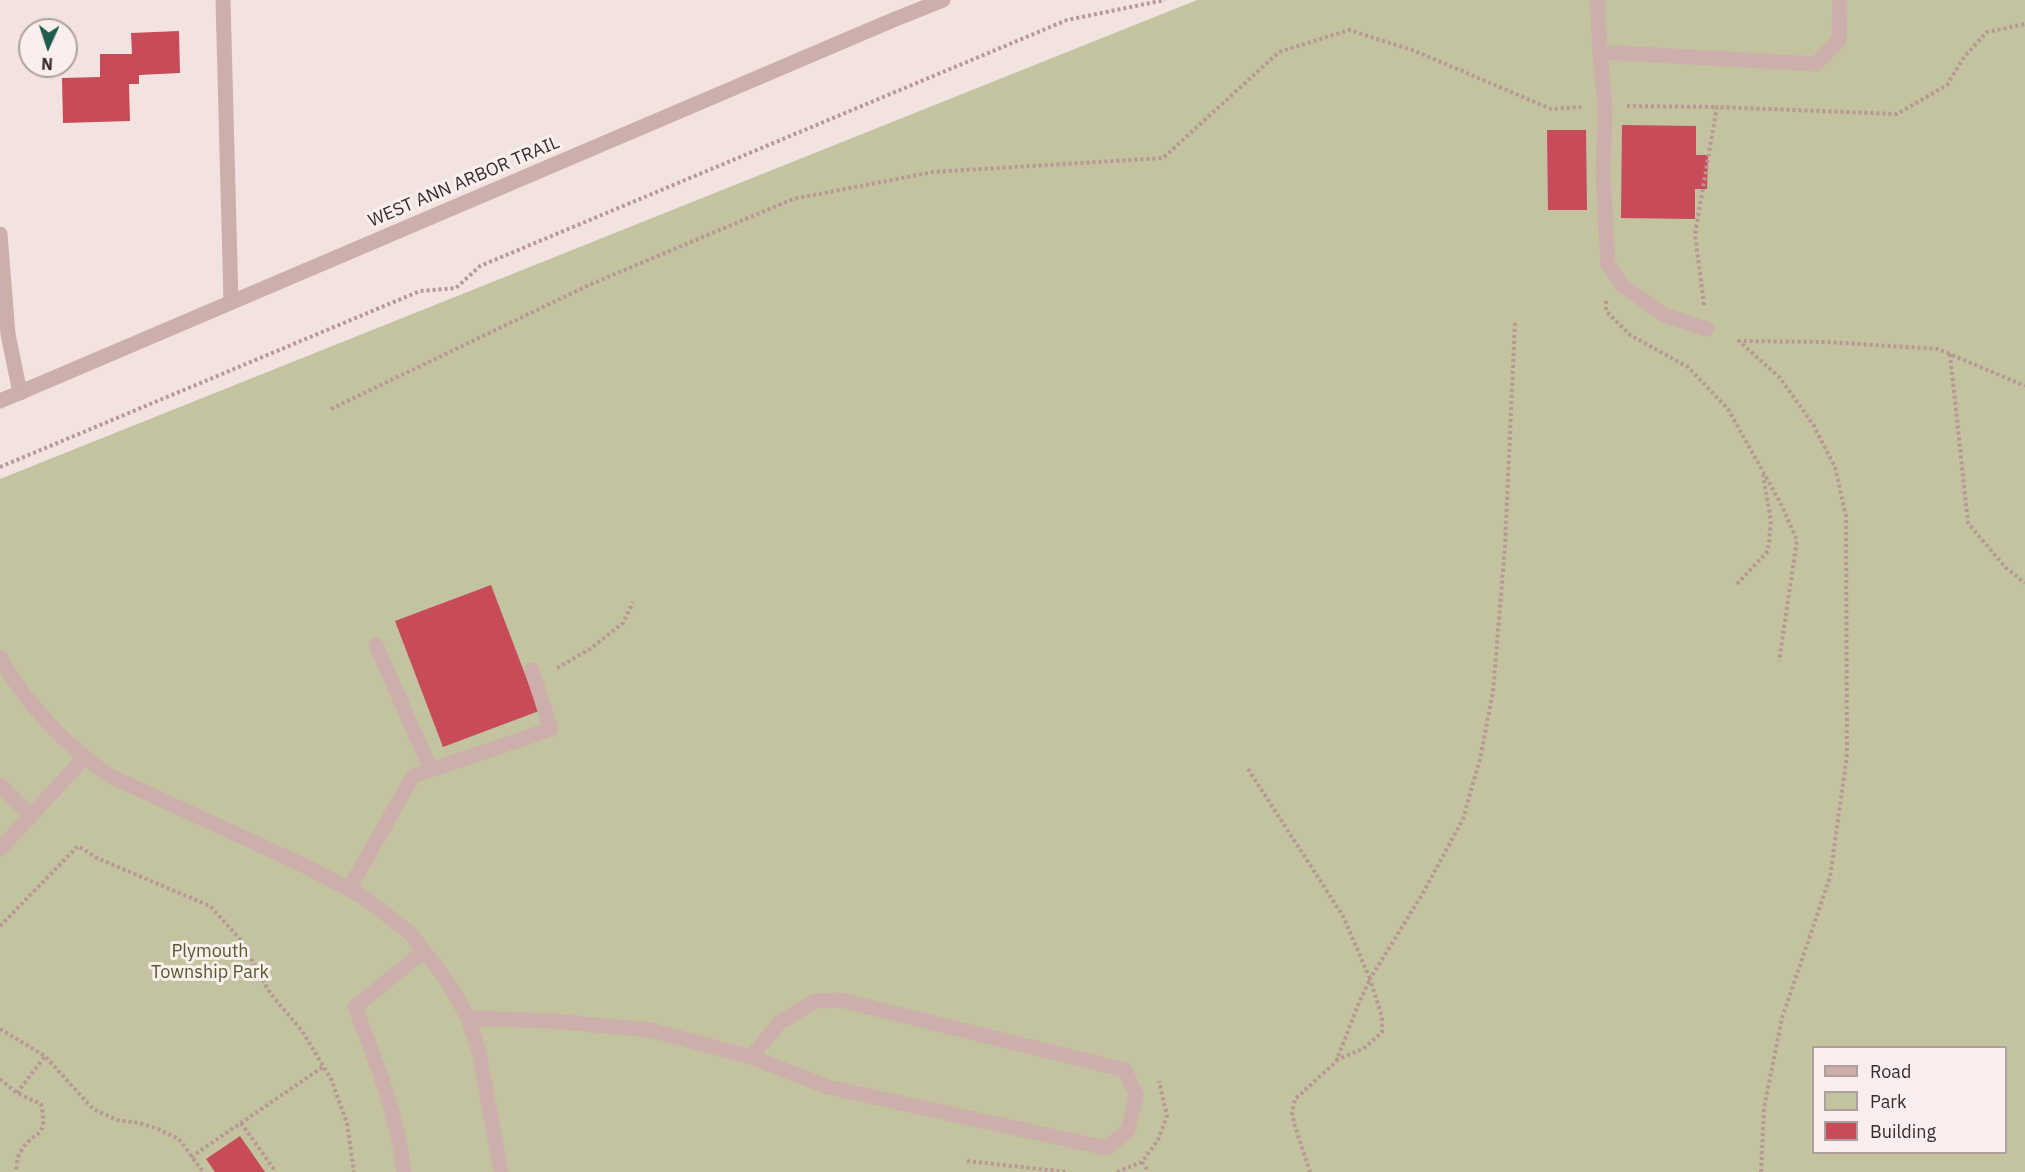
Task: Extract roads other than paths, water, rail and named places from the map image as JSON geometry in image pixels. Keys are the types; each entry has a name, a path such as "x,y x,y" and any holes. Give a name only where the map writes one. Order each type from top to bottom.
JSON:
{"street":[{"path":"223,0 231,302"},
{"name":"WEST ANN ARBOR TRAIL","path":"0,401 943,0"},
{"path":"1598,0 1605,106 1603,176 1608,265 1623,286 1664,315 1707,329"},
{"path":"1600,52 1816,64 1839,40 1840,0"},
{"path":"0,234 8,334 20,393"},
{"path":"376,645 431,770"},
{"path":"0,657 13,681 84,758 110,776 291,859 349,889 362,896 410,933 448,982 468,1018 479,1052 501,1172"},
{"path":"349,889 413,776 551,729 534,675"},
{"path":"0,849 84,758"},
{"path":"0,785 31,816"},
{"path":"404,1172 401,1149 384,1082 355,1007 424,951"},
{"path":"468,1018 551,1021 650,1030 751,1057 828,1087 1106,1148 1128,1131 1136,1095 1125,1070 840,1000 815,1001 780,1022 751,1057"}],"park label":[{"name":"Plymouth Township Park","path":"210,962"}]}
